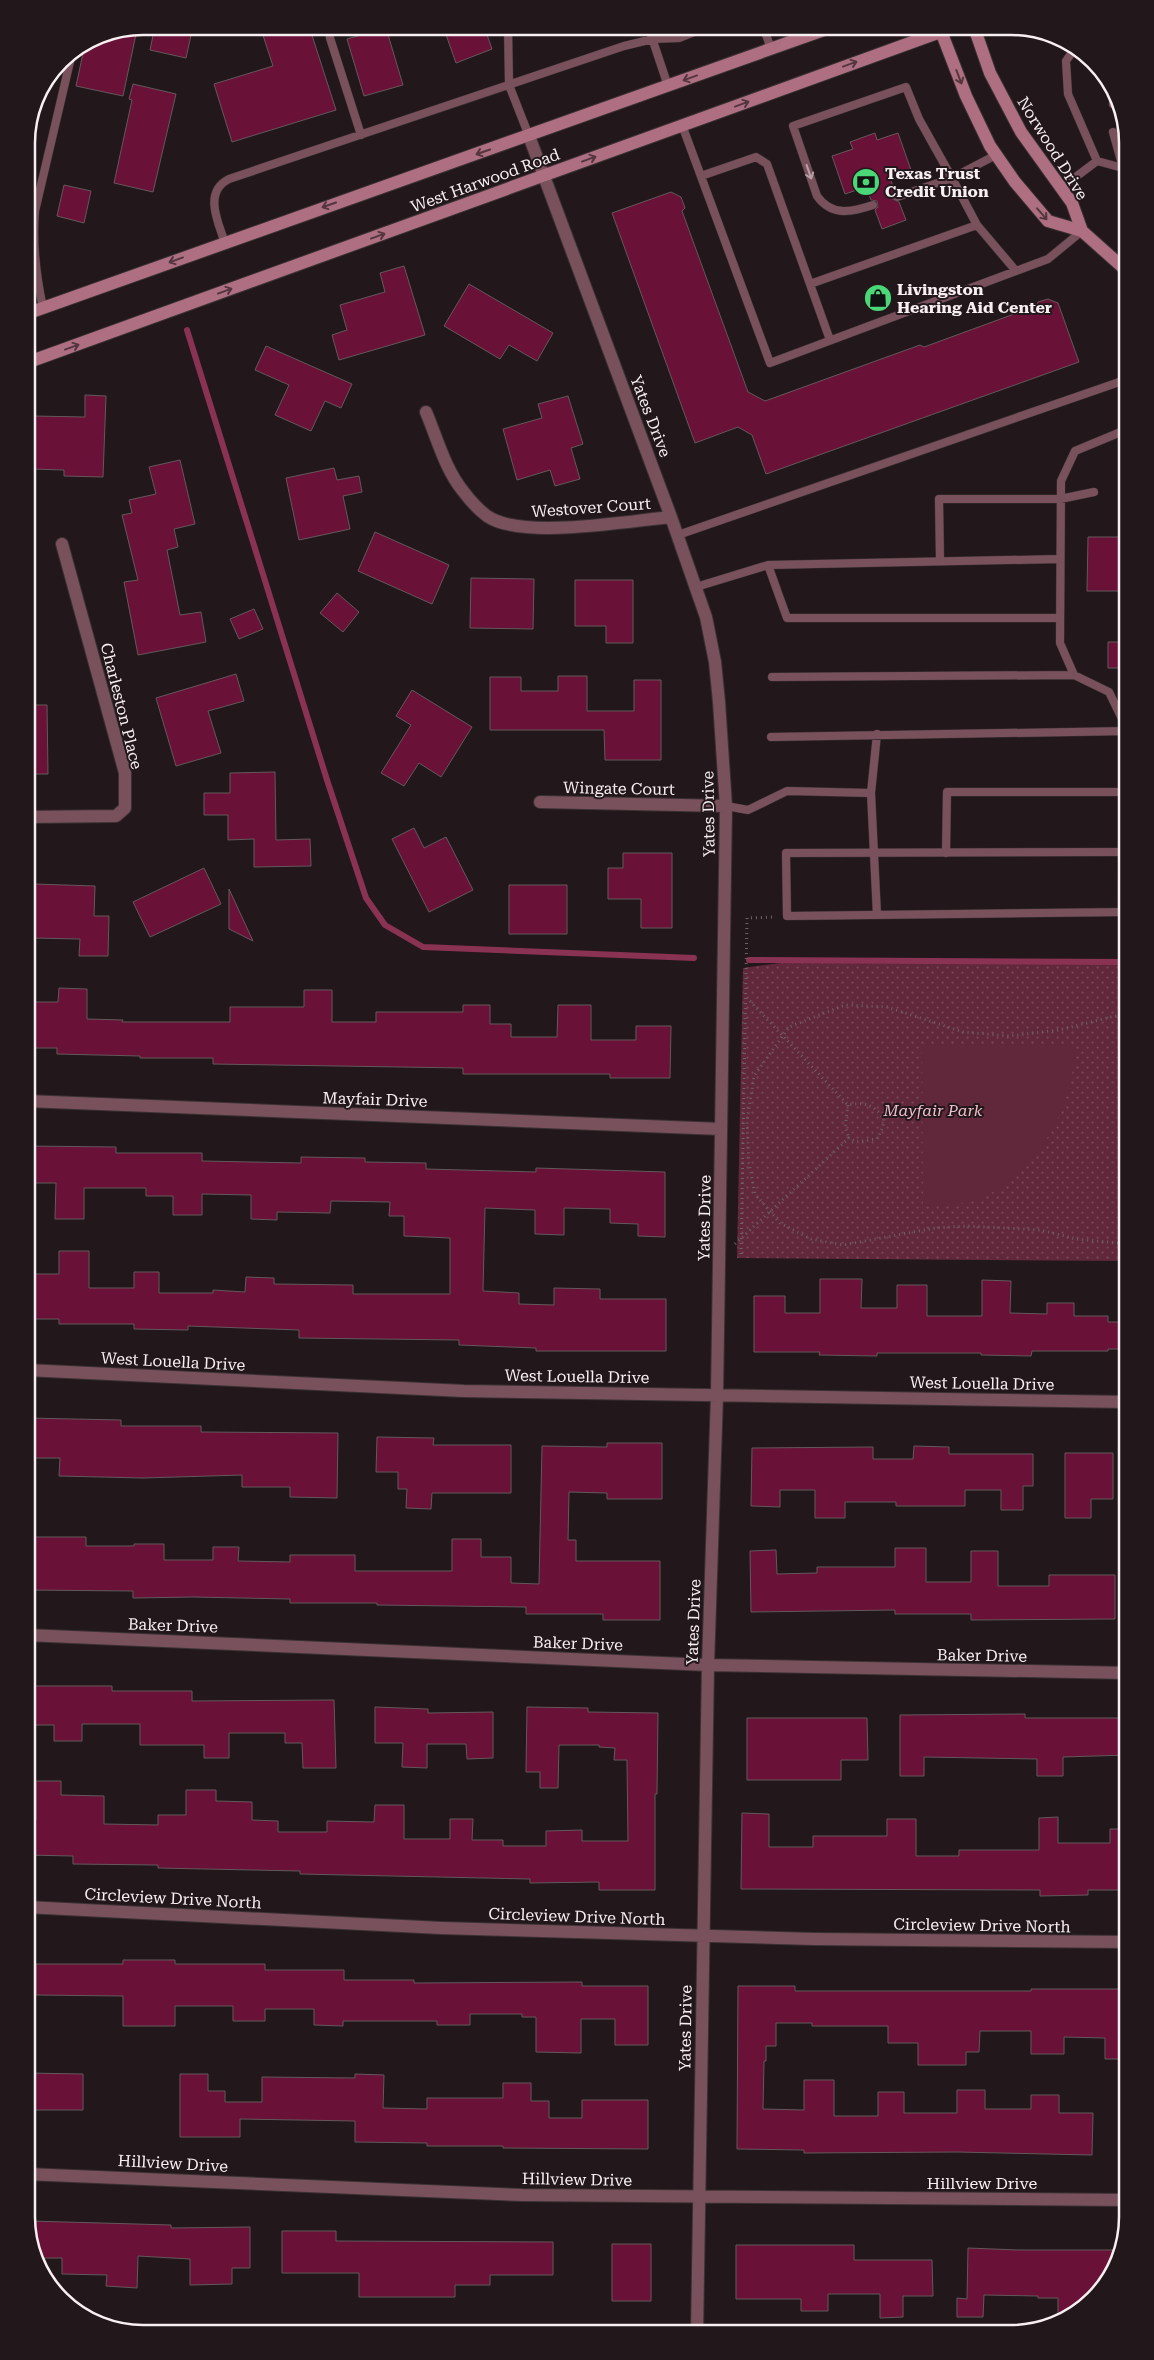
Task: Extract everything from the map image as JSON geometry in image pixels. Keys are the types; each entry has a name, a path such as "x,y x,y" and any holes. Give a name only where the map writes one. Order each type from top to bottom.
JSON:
{"main road":[{"name":"West Harwood Road","path":"35,311 810,35"},
{"name":"West Harwood Road","path":"35,360 544,176 924,35"},
{"name":"Norwood Drive","path":"942,35 966,96 996,155 1048,221 1082,231 1119,264"},
{"name":"Norwood Drive","path":"977,35 990,73 1021,132 1072,203 1082,231"}],"street":[{"name":"Yates Drive","path":"529,136 672,517 706,617 715,662 726,806 717,1395 708,1665 697,2325"},
{"name":"Westover Court","path":"426,412 450,469 462,491 487,516 514,527 543,529 672,517"},
{"name":"Charleston Place","path":"35,817 116,816 124,808 124,773 62,544"},
{"name":"Wingate Court","path":"540,802 726,806"},
{"name":"Mayfair Drive","path":"35,1101 721,1129"},
{"name":"West Louella Drive","path":"35,1370 464,1391 1119,1402"},
{"name":"Baker Drive","path":"35,1635 708,1665 1119,1673"},
{"name":"Circleview Drive North","path":"35,1906 441,1928 814,1940 1119,1942"},
{"name":"Hillview Drive","path":"35,2174 522,2195 1119,2200"}],"lane":[{"path":"330,35 361,135"},
{"path":"508,35 509,85 529,136"},
{"path":"651,35 668,86"},
{"path":"225,243 214,202 214,195 221,183 509,85 652,39 679,38 686,35"},
{"path":"766,35 771,49"},
{"path":"1071,54 1066,62 1068,94 1097,161 1119,168"},
{"path":"35,196 69,65"},
{"path":"873,205 846,212 837,211 822,202 818,196 792,126 906,87 919,119 977,225 1016,272"},
{"path":"682,125 770,363 1048,259 1082,231"},
{"path":"1114,132 1119,149"},
{"path":"897,197 952,178 996,155"},
{"path":"701,176 756,157 767,164 830,340"},
{"path":"1061,188 1097,161"},
{"path":"810,284 977,225"},
{"path":"35,271 43,308"},
{"path":"678,535 1119,382"},
{"path":"1074,675 1060,642 1061,481 1075,451 1119,433"},
{"path":"940,561 938,499 1060,500 1094,492"},
{"path":"696,587 768,565 1060,559"},
{"path":"768,565 787,618 1060,618"},
{"path":"772,676 1074,675 1110,692 1119,712"},
{"path":"771,737 1119,731"},
{"path":"876,734 871,793 877,915"},
{"path":"726,806 748,810 787,791 871,793"},
{"path":"946,852 946,792 1119,792"},
{"path":"1119,852 786,852 787,916 1119,912"}],"path":[{"path":"742,1254 748,918 787,916"},
{"path":"748,998 848,1105"},
{"path":"1119,1016 1059,1030 1009,1036 963,1032 887,1007 845,1005 789,1027 754,1076 747,1121 749,1163 755,1194 780,1222 812,1238 843,1245 935,1228 967,1226 1041,1230 1076,1239 1119,1243"},
{"path":"862,1102 876,1107 884,1119 883,1127 877,1139 856,1142 849,1138 845,1127 848,1105 862,1102"},
{"path":"719,1261 849,1138"}],"green space":[{"name":"Mayfair Park","path":"801,960 1119,963 1119,1261 737,1258 743,968"},
{"path":"922,1045 1075,1045 1072,1075 1065,1100 1046,1140 1033,1158 1018,1173 1001,1187 983,1197 962,1203 923,1206"}],"building":[{"path":"153,35 191,35 186,58 150,50"},
{"path":"263,35 312,35 336,110 232,142 214,84 273,66"},
{"path":"361,35 388,35 403,85 364,96 347,39"},
{"path":"446,35 487,35 492,49 456,63"},
{"path":"136,36 123,96 76,86 83,54 95,46 109,41"},
{"path":"133,84 176,94 153,192 114,183 132,100 129,99"},
{"name":"Texas Trust Credit Union","path":"875,133 877,140 898,133 911,170 890,178 895,192 892,195 892,199 899,202 906,220 882,229 875,210 878,207 877,201 871,200 866,187 845,194 832,156 853,149 850,142"},
{"path":"64,185 91,191 84,223 57,216"},
{"path":"671,192 681,197 685,208 682,211 748,392 765,401 920,345 924,347 1036,306 1038,302 1048,299 1058,303 1079,362 766,474 752,435 738,427 695,443 612,213"},
{"path":"404,266 425,335 339,360 332,335 347,330 340,305 385,292 380,273"},
{"path":"469,284 553,333 537,361 509,345 500,359 444,326"},
{"path":"266,346 352,384 341,408 325,401 311,431 275,415 289,385 255,370"},
{"path":"85,395 106,396 103,477 64,476 64,470 35,469 35,416 85,417"},
{"path":"568,396 583,444 571,448 580,479 555,486 550,470 517,480 503,429 542,418 538,404"},
{"path":"180,460 195,524 174,529 178,547 167,550 180,615 201,612 206,642 138,655 124,582 138,580 122,515 132,513 129,500 156,494 149,467"},
{"path":"334,468 337,480 359,476 362,492 343,496 350,529 299,540 286,478"},
{"path":"375,532 449,565 432,604 358,571"},
{"path":"1088,537 1119,537 1119,591 1087,591"},
{"path":"471,578 534,579 533,629 470,628"},
{"path":"575,580 633,580 633,643 606,643 606,626 575,626"},
{"path":"337,593 359,612 343,632 320,613"},
{"path":"254,609 263,629 239,639 230,619"},
{"path":"1108,642 1119,642 1119,668 1108,668"},
{"path":"236,674 244,701 208,711 221,753 176,766 156,698"},
{"path":"558,676 587,676 587,711 634,711 634,680 661,680 661,760 605,760 604,730 490,730 490,677 521,677 521,691 558,691"},
{"path":"412,690 472,727 441,777 419,763 404,786 381,773 411,725 396,716"},
{"path":"35,705 47,705 48,774 35,774"},
{"path":"275,772 276,840 310,839 311,866 254,867 254,839 228,840 228,815 204,815 204,793 230,793 230,773"},
{"path":"414,828 424,848 446,837 473,890 429,912 392,839"},
{"path":"623,853 672,853 672,928 641,928 641,899 608,899 608,868 623,868"},
{"path":"204,868 221,904 150,937 133,902"},
{"path":"35,884 95,886 94,916 109,916 108,956 79,956 80,939 35,938"},
{"path":"509,885 567,885 567,934 509,934"},
{"path":"229,889 253,941 229,929"},
{"path":"59,988 87,989 87,1019 123,1020 122,1022 230,1022 230,1007 304,1007 304,990 332,990 332,1022 376,1022 376,1012 463,1012 463,1005 490,1005 490,1024 511,1024 511,1037 557,1037 558,1005 591,1005 591,1040 636,1040 636,1026 671,1026 670,1078 610,1078 610,1074 463,1074 463,1068 213,1064 213,1058 140,1058 140,1056 57,1054 57,1048 35,1048 35,1002 58,1002"},
{"path":"35,1146 116,1147 116,1153 202,1153 202,1161 301,1163 301,1157 365,1158 365,1162 426,1163 426,1169 536,1172 536,1168 665,1172 665,1237 638,1236 638,1224 610,1223 610,1209 564,1208 564,1235 535,1234 535,1210 485,1208 483,1291 519,1293 519,1304 554,1305 554,1288 600,1289 600,1299 666,1299 666,1351 536,1351 536,1348 459,1345 459,1340 299,1338 299,1330 188,1326 188,1330 134,1329 134,1324 59,1324 59,1319 35,1319 35,1274 59,1274 59,1251 89,1251 89,1288 134,1288 134,1272 159,1272 159,1293 213,1293 213,1290 245,1292 246,1277 274,1278 274,1284 353,1285 353,1294 450,1294 450,1238 404,1236 404,1216 389,1216 390,1202 331,1201 330,1213 277,1212 277,1220 251,1219 251,1195 202,1194 202,1215 173,1215 173,1196 146,1196 146,1188 84,1188 84,1219 55,1219 56,1183 35,1183"},
{"path":"820,1279 862,1279 861,1308 897,1308 897,1285 927,1285 927,1316 982,1316 982,1280 1011,1281 1010,1313 1047,1314 1047,1303 1074,1303 1074,1316 1108,1316 1108,1322 1119,1322 1119,1349 1108,1349 1108,1351 1032,1351 1031,1356 981,1355 981,1353 877,1353 877,1356 819,1355 820,1352 754,1352 754,1296 785,1296 785,1313 820,1313"},
{"path":"35,1418 121,1420 121,1426 201,1426 201,1432 338,1433 337,1498 290,1497 290,1487 242,1487 242,1475 143,1478 59,1476 60,1458 35,1458"},
{"path":"377,1437 434,1438 433,1445 511,1445 511,1493 432,1493 431,1509 406,1508 407,1489 398,1489 398,1472 376,1472"},
{"path":"607,1443 662,1443 662,1499 607,1499 607,1493 569,1492 568,1540 576,1540 576,1561 660,1561 660,1620 603,1620 603,1614 526,1614 526,1607 290,1603 290,1599 133,1598 133,1591 35,1590 35,1537 86,1537 86,1546 164,1544 164,1560 213,1560 213,1547 239,1547 238,1561 290,1562 290,1555 355,1555 355,1571 452,1571 452,1539 481,1539 481,1557 511,1557 511,1583 539,1584 542,1446 607,1447"},
{"path":"914,1446 949,1447 949,1454 1033,1454 1033,1486 1023,1486 1023,1510 1001,1510 1001,1490 965,1490 965,1506 896,1506 896,1502 845,1502 845,1518 815,1518 815,1490 780,1490 780,1507 751,1506 752,1448 873,1447 873,1459 913,1459"},
{"path":"1065,1453 1113,1453 1113,1499 1091,1499 1091,1518 1065,1518"},
{"path":"895,1548 926,1548 926,1582 971,1582 971,1551 998,1551 998,1586 1049,1586 1049,1575 1115,1575 1115,1619 971,1620 971,1614 895,1614 895,1610 751,1612 750,1551 776,1550 777,1574 817,1573 817,1567 895,1567"},
{"path":"35,1686 112,1686 112,1691 192,1691 192,1701 334,1700 336,1768 303,1768 302,1743 285,1743 285,1733 229,1733 229,1758 204,1758 204,1745 140,1745 140,1724 82,1724 82,1741 54,1741 54,1725 35,1725"},
{"path":"375,1707 428,1709 428,1713 493,1712 493,1758 467,1759 466,1744 427,1744 427,1768 402,1767 403,1743 375,1743"},
{"path":"527,1707 588,1708 588,1712 658,1713 657,1794 655,1794 655,1890 599,1890 599,1882 530,1883 530,1879 300,1874 300,1871 158,1868 158,1865 73,1864 73,1856 35,1855 36,1781 61,1781 61,1795 104,1796 104,1824 158,1825 158,1815 186,1815 186,1790 216,1790 216,1801 252,1802 252,1820 278,1821 278,1832 327,1832 327,1821 374,1822 375,1805 404,1805 404,1839 450,1839 450,1819 473,1819 472,1840 503,1840 503,1846 546,1846 546,1831 582,1830 582,1841 628,1841 627,1760 614,1760 615,1748 599,1747 599,1745 559,1745 558,1788 540,1788 540,1772 526,1772"},
{"path":"1025,1714 1025,1718 1119,1718 1119,1755 1063,1757 1063,1776 1037,1776 1037,1759 924,1757 924,1776 900,1776 900,1715"},
{"path":"747,1718 867,1718 868,1760 841,1760 841,1780 747,1780"},
{"path":"742,1813 769,1814 769,1847 813,1847 813,1836 887,1836 887,1819 916,1819 916,1856 959,1856 959,1850 1039,1850 1039,1818 1058,1817 1058,1843 1110,1843 1110,1829 1119,1829 1119,1890 1088,1890 1088,1895 1040,1896 1040,1890 741,1889"},
{"path":"123,1960 175,1960 175,1964 265,1964 265,1970 344,1970 344,1980 414,1980 414,1983 582,1982 582,1986 648,1986 648,2045 615,2045 615,2019 581,2019 581,2053 536,2052 536,2017 522,2017 522,2014 470,2014 470,2025 437,2025 437,2021 343,2021 343,2026 314,2025 314,2009 265,2009 265,2021 233,2021 233,2006 175,2006 175,2026 123,2026 123,1996 36,1995 36,1964 123,1964"},
{"path":"738,1986 795,1986 795,1991 1119,1989 1119,2059 1105,2059 1105,2038 1064,2037 1064,2054 1031,2054 1031,2031 980,2031 979,2052 966,2052 966,2065 918,2065 918,2043 888,2043 888,2026 812,2026 812,2023 776,2023 776,2046 766,2046 763,2109 804,2110 804,2080 834,2080 834,2116 878,2116 878,2092 904,2092 904,2113 957,2113 957,2090 985,2090 985,2109 1031,2109 1031,2095 1059,2095 1059,2113 1093,2113 1092,2155 957,2152 804,2153 804,2150 737,2149"},
{"path":"35,2073 83,2074 83,2110 35,2110"},
{"path":"180,2074 208,2074 208,2091 225,2091 225,2102 262,2102 262,2077 355,2078 355,2074 384,2075 383,2108 427,2109 427,2098 503,2098 503,2083 531,2083 531,2101 549,2101 549,2118 582,2118 582,2100 648,2100 648,2149 503,2148 503,2146 427,2146 427,2143 355,2142 355,2121 240,2119 240,2137 180,2137"},
{"path":"35,2221 171,2225 171,2228 250,2227 250,2268 232,2268 232,2284 190,2285 190,2259 138,2256 137,2288 106,2286 107,2275 62,2274 62,2258 43,2258 37,2238"},
{"path":"282,2231 336,2231 336,2241 553,2242 553,2275 490,2275 490,2285 455,2285 455,2297 359,2297 359,2273 282,2273"},
{"path":"612,2244 651,2244 651,2301 612,2301"},
{"path":"736,2245 854,2245 854,2260 932,2260 933,2296 903,2296 903,2317 880,2318 880,2294 828,2294 828,2311 801,2311 801,2299 736,2299"},
{"path":"968,2248 1113,2250 1108,2265 1092,2288 1071,2307 1058,2314 1058,2298 984,2295 983,2317 957,2317 957,2298 967,2299"}],"waterway":[{"path":"187,330 327,780 366,898 385,925 423,947 694,958"},
{"path":"749,960 1119,962"}],"place":[{"name":"Texas Trust Credit Union","path":"866,182"},
{"name":"Livingston Hearing Aid Center","path":"878,298"}]}
